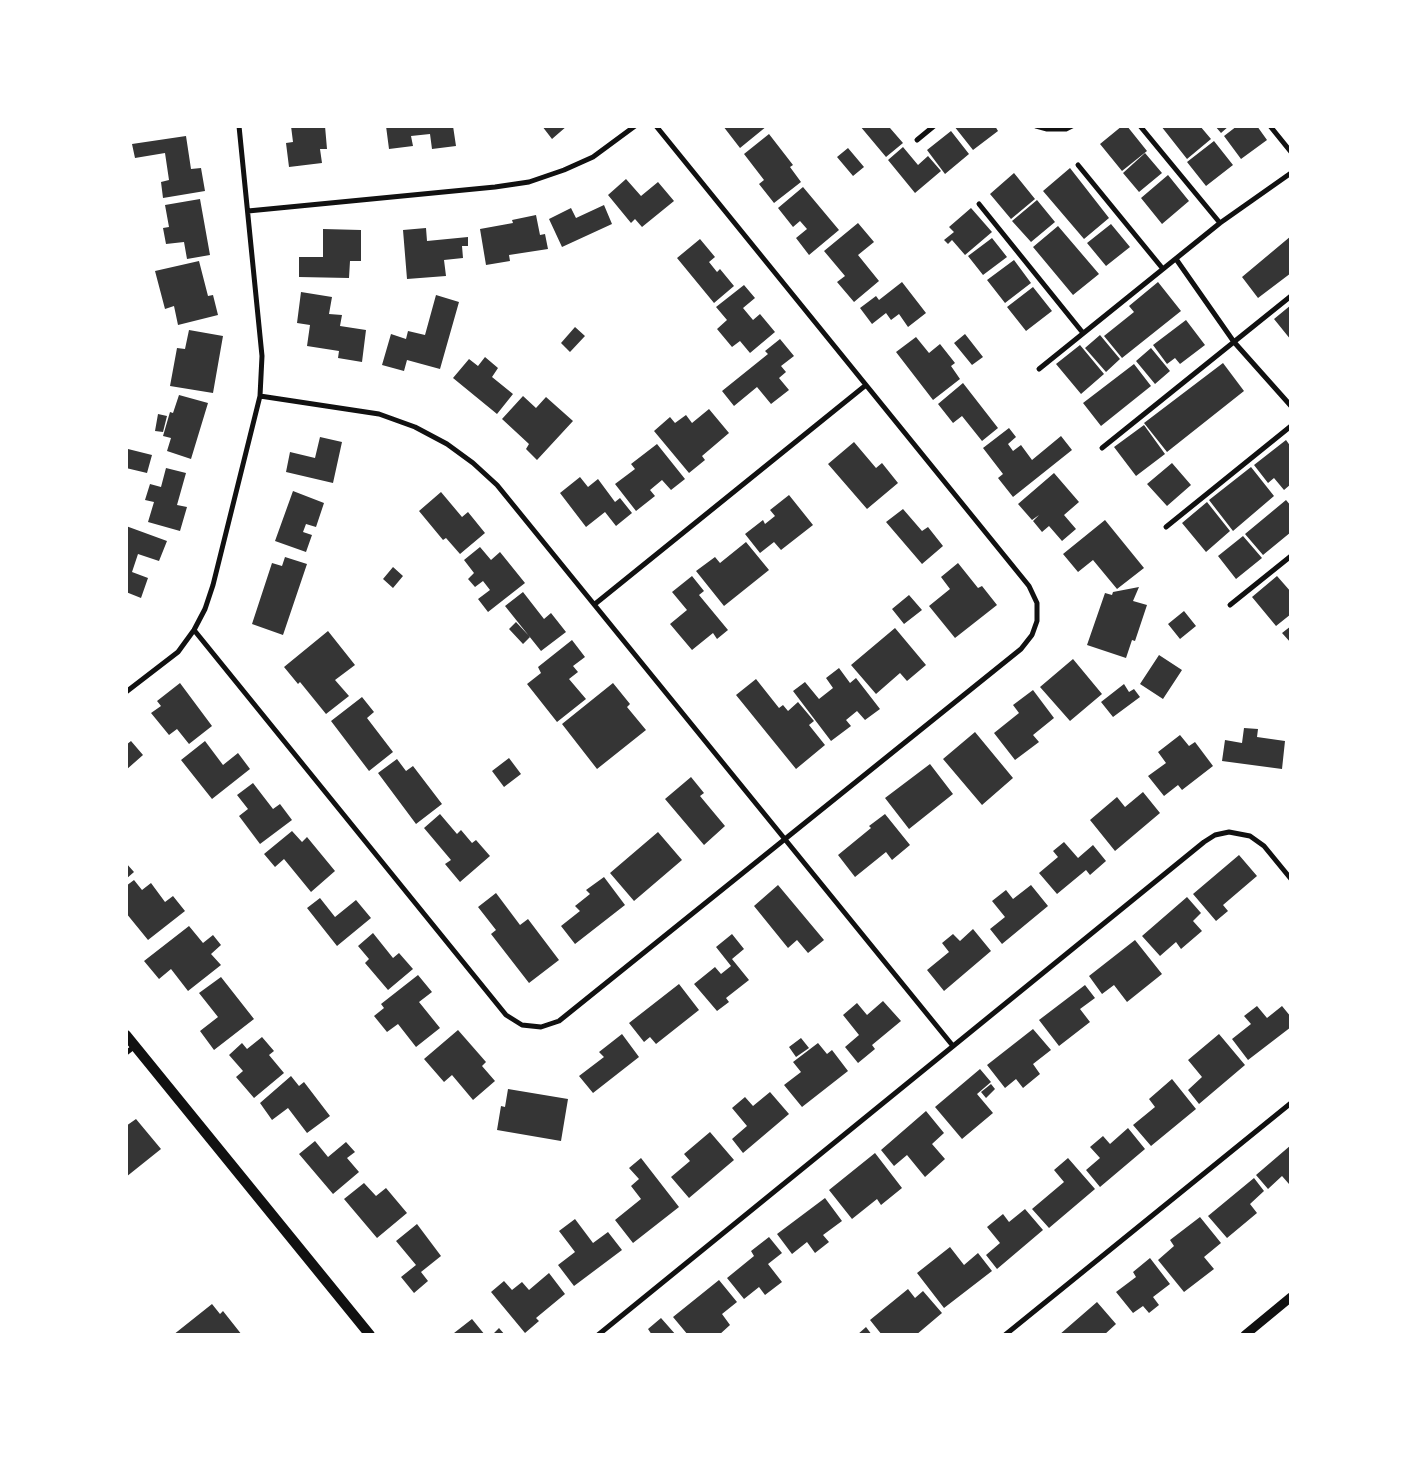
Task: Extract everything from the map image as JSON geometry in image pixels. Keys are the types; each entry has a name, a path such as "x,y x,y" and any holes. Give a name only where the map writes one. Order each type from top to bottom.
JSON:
{"main road":[{"path":"126,1035 370,1335"}],"street":[{"path":"126,692 178,652 194,630 205,609 213,585 260,396 262,356 239,126"},
{"path":"248,211 529,182 564,170 593,156 636,126"},
{"path":"194,630 506,1015 527,1026 541,1027 559,1021 1021,649 1032,635 1037,620 1037,603 1029,586 656,126"},
{"path":"917,140 934,126"},
{"path":"1036,126 1047,129 1066,129 1072,126"},
{"path":"1140,126 1220,223"},
{"path":"1270,126 1291,152"},
{"path":"1078,165 1163,269"},
{"path":"1039,369 1220,223 1291,174"},
{"path":"980,204 1083,332"},
{"path":"1176,259 1234,342 1291,406"},
{"path":"1102,448 1291,296"},
{"path":"595,604 866,385"},
{"path":"260,396 378,414 415,427 447,444 473,463 497,485 953,1046"},
{"path":"1166,527 1291,426"},
{"path":"1230,605 1291,556"},
{"path":"598,1335 1204,842 1215,835 1230,832 1250,836 1264,846 1291,879"},
{"path":"126,1053 135,1046"},
{"path":"1005,1335 1291,1103"},
{"path":"1245,1335 1291,1297"}],"building":[{"path":"291,126 325,126 327,149 320,149 322,163 289,167 286,143 293,142"},
{"path":"386,126 453,126 456,146 432,149 430,134 411,136 413,146 389,149"},
{"path":"542,126 567,126 552,139"},
{"path":"723,126 767,126 740,148"},
{"path":"860,126 892,126 890,128 903,143 886,157"},
{"path":"954,126 995,126 998,131 973,150"},
{"path":"1122,126 1127,126 1147,151 1122,171 1100,144"},
{"path":"1161,126 1200,126 1211,139 1187,159"},
{"path":"1215,126 1229,126 1221,133"},
{"path":"1237,126 1257,126 1267,140 1241,159 1224,136"},
{"path":"951,131 969,154 945,174 927,150"},
{"path":"769,134 793,165 790,167 801,182 774,203 759,184 764,180 744,154"},
{"path":"186,136 191,169 201,168 205,191 163,198 161,182 169,180 165,153 135,158 132,144"},
{"path":"1214,141 1233,165 1206,186 1187,162"},
{"path":"903,147 918,165 928,156 941,171 915,193 888,160"},
{"path":"848,148 864,167 853,176 837,157"},
{"path":"1145,153 1162,173 1139,192 1123,173"},
{"path":"1070,168 1109,218 1084,239 1043,191"},
{"path":"1014,173 1035,199 1011,219 990,194"},
{"path":"1168,175 1189,201 1162,224 1141,198"},
{"path":"626,179 641,196 658,182 674,201 642,227 635,219 631,223 608,195"},
{"path":"803,187 839,230 809,255 796,238 807,229 800,221 793,227 778,208"},
{"path":"200,199 210,255 187,259 184,242 166,244 163,228 169,227 165,205"},
{"path":"1037,200 1055,222 1031,242 1012,221"},
{"path":"604,205 612,224 562,247 549,219 571,208 576,218"},
{"path":"971,208 992,232 965,255 952,240 948,244 944,240 954,232 949,227"},
{"path":"536,215 540,235 545,234 548,249 509,255 510,261 486,265 480,229 513,223 512,220"},
{"path":"858,223 874,242 858,255 879,281 854,302 837,282 845,276 824,251"},
{"path":"1111,224 1130,247 1106,266 1087,243"},
{"path":"1058,226 1099,274 1073,295 1033,247"},
{"path":"426,228 427,241 468,237 468,246 462,246 463,258 444,260 446,276 407,279 403,230"},
{"path":"323,229 361,230 361,261 350,261 349,278 299,277 299,257 323,257"},
{"path":"1291,236 1291,273 1258,298 1242,277"},
{"path":"992,238 1007,257 983,275 968,256"},
{"path":"700,239 715,257 709,262 717,272 720,269 734,286 714,303 677,258"},
{"path":"1014,260 1031,283 1005,303 987,280"},
{"path":"199,261 208,296 213,295 218,315 178,325 174,306 165,309 155,271"},
{"path":"902,282 926,313 908,327 899,314 891,320 886,313 872,324 860,308 876,296 879,300"},
{"path":"1158,282 1181,311 1122,358 1104,336 1134,312 1129,306"},
{"path":"744,285 755,298 743,308 753,320 760,314 775,332 750,353 740,341 732,347 717,329 727,320 716,307"},
{"path":"1033,287 1052,311 1026,331 1007,307"},
{"path":"301,292 332,297 329,314 342,315 340,326 366,330 362,362 338,358 339,351 307,346 310,325 297,323"},
{"path":"436,295 459,302 440,369 407,360 404,371 382,365 391,334 406,339 408,331 425,335"},
{"path":"1291,305 1291,340 1274,319"},
{"path":"1186,320 1205,345 1180,364 1175,358 1167,364 1153,345"},
{"path":"575,327 585,336 570,352 561,343"},
{"path":"189,330 223,336 213,393 170,386 177,348 185,349"},
{"path":"965,334 983,357 972,365 954,343"},
{"path":"1100,335 1120,359 1106,372 1085,348"},
{"path":"916,337 929,353 940,344 955,363 951,366 960,379 933,400 896,352"},
{"path":"780,339 794,356 781,366 786,372 779,378 789,390 771,404 757,387 734,406 722,391 768,354 765,351"},
{"path":"1080,345 1104,374 1081,394 1056,364"},
{"path":"1151,348 1170,371 1155,384 1136,361"},
{"path":"485,357 498,368 492,377 513,394 497,414 453,378 469,359 478,366"},
{"path":"1223,363 1244,391 1167,452 1144,423"},
{"path":"1134,364 1151,386 1101,426 1083,403"},
{"path":"963,383 998,428 982,441 962,416 953,423 938,404"},
{"path":"179,395 208,403 191,459 167,451 171,438 163,436 170,412 173,413"},
{"path":"523,396 536,408 546,397 573,421 537,460 526,449 529,444 502,419"},
{"path":"709,409 729,433 702,456 705,460 689,473 654,431 670,417 675,423 686,415 692,423"},
{"path":"158,414 167,416 163,432 155,431"},
{"path":"1144,425 1165,454 1136,476 1114,447"},
{"path":"1009,428 1016,437 1008,444 1013,451 1021,445 1032,460 1061,436 1072,450 1013,497 998,478 1003,474 983,448"},
{"path":"320,437 342,442 333,483 286,472 290,452 315,458"},
{"path":"1286,440 1291,447 1291,484 1284,490 1274,478 1268,483 1254,465"},
{"path":"854,442 876,468 882,463 898,483 867,509 828,464"},
{"path":"657,444 685,479 671,490 662,480 650,490 655,496 636,511 615,484 635,469 631,464"},
{"path":"128,449 152,455 147,473 126,468"},
{"path":"1172,463 1191,485 1167,506 1147,484"},
{"path":"1251,467 1274,496 1233,531 1209,500"},
{"path":"166,468 186,473 177,505 187,507 180,531 148,522 154,502 145,500 150,484 161,487"},
{"path":"1054,473 1079,502 1064,515 1076,529 1062,541 1049,526 1042,532 1033,521 1039,515 1032,520 1018,504"},
{"path":"580,477 588,487 598,479 615,502 620,498 632,513 616,526 605,512 586,527 560,493"},
{"path":"293,491 324,503 316,527 306,524 303,532 312,535 306,552 275,541"},
{"path":"441,492 462,517 468,512 485,533 460,554 446,538 443,540 419,511"},
{"path":"789,495 813,525 781,550 774,542 760,553 745,534 763,520 765,524 775,516 770,510"},
{"path":"1286,500 1291,506 1291,532 1263,555 1245,534"},
{"path":"1207,502 1230,531 1206,552 1182,523"},
{"path":"903,509 922,531 928,527 943,546 922,564 886,522"},
{"path":"1105,520 1144,568 1117,589 1093,560 1078,572 1063,554"},
{"path":"126,526 167,541 159,561 138,554 132,572 148,578 141,598 126,592"},
{"path":"1243,536 1262,558 1236,579 1218,556"},
{"path":"746,542 769,570 724,606 696,571 715,557 720,563"},
{"path":"480,547 491,560 500,552 525,583 488,612 478,599 490,590 483,581 475,587 468,579 474,573 464,560"},
{"path":"285,557 307,564 283,635 252,624 272,563 282,566"},
{"path":"958,563 978,588 982,586 997,605 955,638 929,606 950,589 941,577"},
{"path":"393,567 403,576 393,588 383,579"},
{"path":"692,576 704,591 699,595 728,630 717,639 713,633 692,650 670,624 687,610 672,592"},
{"path":"1277,576 1291,592 1291,614 1276,626 1252,597"},
{"path":"1139,587 1133,601 1147,605 1135,641 1132,640 1126,658 1087,645 1105,593 1112,595 1113,592"},
{"path":"523,592 544,619 551,613 566,632 541,651 505,606"},
{"path":"909,595 922,610 904,624 892,609"},
{"path":"1184,611 1196,626 1180,639 1168,624"},
{"path":"516,622 530,637 523,644 509,629"},
{"path":"1291,626 1291,643 1282,633"},
{"path":"895,628 926,665 907,681 900,673 876,694 851,665"},
{"path":"328,631 355,665 335,680 349,696 326,714 300,682 298,684 284,667"},
{"path":"572,640 585,657 573,666 578,672 569,679 586,699 557,722 527,684 541,673 538,667"},
{"path":"1159,655 1182,670 1163,699 1140,684"},
{"path":"1073,659 1102,694 1070,721 1040,687"},
{"path":"839,668 850,683 856,678 880,709 865,720 857,711 846,720 851,726 831,741 793,691 805,682 819,699 833,688 826,678"},
{"path":"756,679 779,708 783,705 788,711 798,702 814,721 809,725 825,745 796,769 736,695"},
{"path":"180,683 212,726 189,744 177,729 169,735 151,713 161,706 157,701"},
{"path":"613,683 630,704 627,707 646,730 597,769 562,724"},
{"path":"1124,684 1129,692 1134,689 1140,697 1113,717 1101,702"},
{"path":"1033,690 1054,718 1033,735 1039,742 1015,760 994,733 1019,713 1013,705"},
{"path":"362,697 374,712 367,718 393,752 369,771 331,721"},
{"path":"1244,728 1258,729 1257,737 1285,741 1282,769 1222,761 1225,740 1242,743"},
{"path":"975,732 1013,778 982,805 943,759"},
{"path":"1180,735 1189,746 1195,742 1213,766 1182,790 1178,785 1164,796 1148,776 1166,763 1158,752"},
{"path":"131,741 143,755 126,770 126,745"},
{"path":"205,741 223,765 238,753 250,769 212,799 181,760"},
{"path":"509,758 521,774 504,787 492,771"},
{"path":"397,759 406,771 413,766 442,804 416,824 378,773"},
{"path":"930,764 953,794 909,829 885,798"},
{"path":"691,777 704,793 700,796 725,826 704,845 665,799"},
{"path":"253,783 273,809 280,804 292,820 260,844 239,816 248,809 237,795"},
{"path":"1143,792 1160,813 1115,851 1090,820 1117,797 1125,807"},
{"path":"440,814 457,834 461,830 472,843 476,840 490,856 460,882 445,864 451,860 424,828"},
{"path":"885,814 910,845 892,860 886,852 855,877 838,855"},
{"path":"292,831 302,842 307,837 335,871 311,892 284,859 275,867 264,854"},
{"path":"658,832 682,860 634,901 610,873"},
{"path":"1064,842 1078,858 1093,845 1106,861 1090,875 1086,870 1057,894 1039,873 1058,857 1053,851"},
{"path":"1239,855 1257,876 1223,905 1228,911 1216,921 1193,894"},
{"path":"126,863 134,872 126,879"},
{"path":"604,877 625,905 575,944 561,926 580,911 575,906 590,894 586,890"},
{"path":"134,880 142,890 151,883 165,902 173,896 185,911 148,940 126,913 126,886"},
{"path":"778,885 824,940 808,953 797,940 788,948 754,906"},
{"path":"1031,885 1048,906 1002,944 990,929 1005,917 992,901 1006,890 1013,899"},
{"path":"496,893 520,925 528,919 559,960 529,983 491,934 496,930 478,907"},
{"path":"1187,897 1201,913 1193,921 1202,931 1181,949 1176,942 1160,956 1142,936"},
{"path":"320,898 335,917 356,900 371,918 337,946 307,908"},
{"path":"189,926 203,943 213,935 221,945 211,954 221,965 188,991 171,969 159,979 144,961"},
{"path":"973,929 991,951 944,991 927,970 949,952 942,943 953,934 960,941"},
{"path":"373,933 393,958 399,953 413,969 388,990 365,963 369,959 358,946"},
{"path":"732,934 744,949 732,959 749,980 726,998 729,1002 717,1011 694,984 715,967 721,974 731,966 716,947"},
{"path":"1135,940 1162,974 1127,1002 1114,985 1102,994 1089,976"},
{"path":"418,975 432,992 419,1002 440,1028 416,1047 398,1024 387,1032 374,1016 384,1008 381,1004"},
{"path":"221,977 254,1019 214,1050 200,1031 218,1017 199,993"},
{"path":"679,984 699,1010 656,1044 650,1037 644,1042 629,1023"},
{"path":"1085,985 1095,998 1080,1009 1090,1022 1059,1046 1039,1020"},
{"path":"883,1001 901,1021 872,1045 875,1049 858,1063 845,1047 859,1035 843,1015 857,1003 867,1015"},
{"path":"1257,1006 1267,1018 1282,1006 1291,1017 1291,1027 1248,1060 1232,1039 1251,1024 1244,1016"},
{"path":"1033,1029 1051,1050 1033,1064 1040,1074 1023,1088 1016,1079 1005,1088 987,1065"},
{"path":"458,1030 486,1062 482,1066 495,1081 473,1100 452,1075 444,1082 424,1059"},
{"path":"622,1034 639,1057 593,1093 579,1076 604,1057 599,1052"},
{"path":"1219,1034 1245,1065 1199,1104 1188,1090 1202,1077 1188,1060"},
{"path":"262,1037 274,1051 269,1055 284,1073 254,1098 236,1077 243,1071 229,1055 242,1043 247,1049"},
{"path":"801,1038 809,1048 796,1057 789,1047"},
{"path":"818,1043 827,1054 832,1050 848,1071 802,1107 784,1085 801,1072 793,1062"},
{"path":"980,1069 991,1082 977,1094 993,1113 962,1139 935,1107"},
{"path":"291,1076 299,1086 304,1082 330,1116 307,1133 288,1108 272,1120 260,1103"},
{"path":"1172,1079 1196,1109 1151,1146 1133,1125 1155,1107 1149,1099"},
{"path":"991,1084 995,1089 986,1098 981,1092"},
{"path":"508,1089 568,1099 561,1141 497,1130 501,1106 505,1107"},
{"path":"770,1092 789,1114 743,1153 732,1139 747,1126 732,1108 745,1097 753,1106"},
{"path":"926,1111 944,1133 932,1144 945,1159 925,1177 907,1155 894,1166 881,1150"},
{"path":"136,1119 161,1149 126,1177 126,1126"},
{"path":"1128,1128 1145,1149 1100,1187 1086,1170 1100,1158 1090,1147 1103,1136 1110,1144"},
{"path":"710,1132 734,1160 689,1198 671,1177 690,1161 684,1154"},
{"path":"315,1141 328,1157 346,1142 355,1152 347,1158 359,1172 333,1194 299,1154"},
{"path":"1291,1145 1291,1182 1289,1184 1282,1176 1268,1189 1256,1175"},
{"path":"875,1153 902,1188 881,1205 877,1199 852,1219 829,1190"},
{"path":"641,1158 679,1207 633,1243 615,1220 641,1199 631,1186 639,1179 629,1168"},
{"path":"1068,1158 1095,1189 1049,1228 1032,1209 1064,1182 1054,1170"},
{"path":"1254,1178 1264,1191 1250,1204 1257,1213 1227,1238 1208,1216"},
{"path":"364,1183 376,1196 386,1188 407,1213 377,1238 344,1199"},
{"path":"825,1198 842,1221 823,1235 829,1242 815,1253 807,1242 792,1254 777,1234"},
{"path":"1025,1209 1043,1230 997,1269 986,1255 1000,1243 987,1227 1003,1214 1009,1222"},
{"path":"1200,1217 1221,1243 1204,1257 1214,1269 1184,1292 1158,1260 1174,1246 1170,1240"},
{"path":"575,1219 593,1243 608,1232 622,1250 574,1286 558,1265 575,1252 559,1231"},
{"path":"417,1224 441,1256 421,1272 428,1281 414,1293 401,1277 416,1265 396,1241"},
{"path":"769,1237 782,1253 768,1264 782,1282 765,1295 759,1287 744,1299 727,1278 754,1256 751,1251"},
{"path":"950,1247 964,1265 978,1253 992,1271 944,1308 917,1273"},
{"path":"1150,1258 1170,1284 1153,1297 1159,1305 1149,1313 1143,1306 1133,1313 1116,1292 1136,1277 1133,1272"},
{"path":"549,1273 565,1294 536,1318 539,1321 525,1333 491,1292 504,1281 512,1290 522,1282 529,1290"},
{"path":"719,1280 737,1302 722,1314 730,1325 719,1335 688,1335 673,1317"},
{"path":"908,1289 915,1298 923,1291 942,1313 916,1335 882,1335 870,1320"},
{"path":"1097,1302 1116,1324 1104,1335 1059,1335"},
{"path":"212,1304 220,1314 223,1311 242,1335 173,1335"},
{"path":"661,1318 676,1335 652,1335 648,1329"},
{"path":"472,1319 485,1335 455,1335 454,1333"},
{"path":"866,1327 872,1335 857,1335"},
{"path":"499,1328 505,1335 492,1335"}]}
